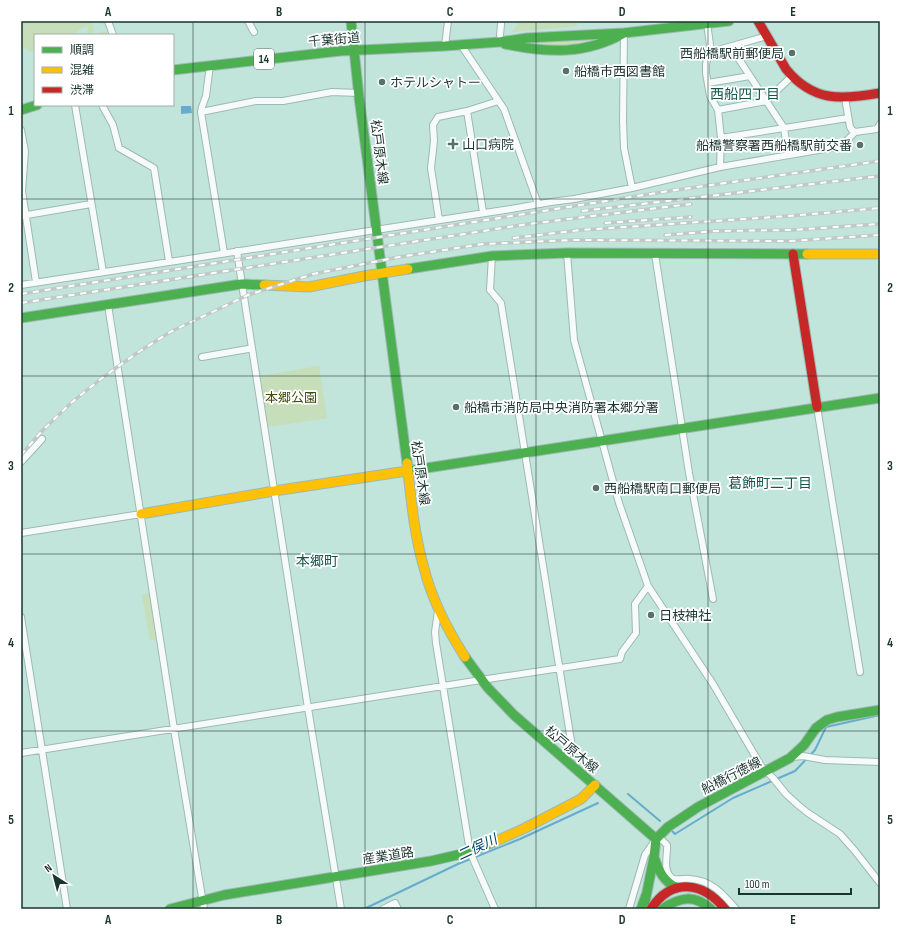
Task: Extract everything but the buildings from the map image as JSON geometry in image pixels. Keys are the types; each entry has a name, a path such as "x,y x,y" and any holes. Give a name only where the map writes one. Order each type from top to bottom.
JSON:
{"main road":[{"name":"松戸原木線","path":"352,21 359,93 407,472 419,545 426,576 438,610 459,648 481,680 513,715 656,839"},
{"name":"千葉街道","path":"174,70 355,50 461,45 499,39 624,33 658,25 729,21"},
{"path":"758,21 786,68 805,88 824,96 844,98 880,93"},
{"name":"千葉街道","path":"499,39 518,47 540,50 580,50 608,42 624,33"},
{"path":"21,110 34,106"},
{"path":"21,318 241,281 309,287 383,273 492,256 567,253 880,254"},
{"path":"793,254 817,407"},
{"path":"141,514 274,491 407,472 880,398"},
{"name":"船橋行徳線","path":"656,839 668,827 722,793 772,777 804,745 816,728 827,720 836,717 880,710"},
{"name":"産業道路","path":"170,909 203,905 256,889 431,862 470,852 525,828 581,799 595,785"},
{"path":"643,909 654,857 656,839"},
{"path":"654,857 664,881 677,888"},
{"path":"651,909 661,895 677,888 685,887 703,890 718,900 725,909"},
{"path":"662,909 672,902 682,898 692,898 701,901 711,909"}],"street":[{"path":"108,21 113,34"},
{"path":"248,21 254,32"},
{"path":"445,46 448,21"},
{"path":"707,23 711,52 706,64 710,96 718,110 721,138 720,167"},
{"path":"499,39 501,24"},
{"path":"624,33 624,148 632,188"},
{"path":"711,52 767,36"},
{"path":"461,45 504,108 538,204"},
{"path":"731,47 784,128 788,155"},
{"path":"210,65 206,96 201,112 224,253"},
{"path":"708,83 750,76"},
{"path":"718,110 766,101 792,76"},
{"path":"201,112 256,101 282,101 332,92 359,93"},
{"path":"844,98 851,129 855,132"},
{"path":"439,220 431,168 434,125 438,117 498,100"},
{"path":"75,106 102,272"},
{"path":"103,106 113,125 119,148 154,168 169,261"},
{"path":"466,110 483,212"},
{"path":"721,138 848,118"},
{"path":"21,285 377,230 483,212 574,200 720,167 842,146 855,132 877,129 880,124"},
{"path":"21,130 25,151 22,191 23,215 36,282"},
{"path":"23,215 91,204"},
{"path":"237,251 308,708 341,909"},
{"path":"567,253 574,340 619,503 648,586 713,684 758,762 786,794 808,813 840,834 880,883"},
{"path":"655,254 682,428 713,599"},
{"path":"492,256 490,290 501,303 572,747 565,760"},
{"path":"108,304 203,905"},
{"path":"202,357 248,349"},
{"path":"817,407 860,672"},
{"path":"21,462 42,439"},
{"path":"21,533 141,514"},
{"path":"21,753 620,659 622,652 636,633 635,604 648,586"},
{"path":"438,610 435,632 442,686 470,852 495,909"},
{"path":"21,617 67,909"},
{"path":"790,758 803,756 825,760 880,762"},
{"path":"629,909 645,855 656,839 660,838 667,845 666,866 668,874 672,878 675,880 688,878 710,884 726,897 736,909"},
{"path":"383,909 396,903 398,909"}],"green space":[{"path":"21,21 103,21 107,27 103,24 94,22 92,23 94,29 93,34 87,34 88,26 80,29 76,34 34,34 34,52 21,48"},
{"path":"520,21 577,21 577,26 512,32"},
{"path":"105,31 109,34 93,34"},
{"path":"600,37 599,42 554,47 528,43"},
{"name":"本郷公園","path":"319,366 327,418 268,427 261,376"},
{"path":"150,593 157,639 150,640 142,595"}],"water":[{"path":"181,106 191,106 192,113 181,114"}],"waterway":[{"name":"二俣川","path":"671,830 675,834 733,798 795,771 815,750 826,727 880,715"},
{"name":"二俣川","path":"628,794 660,821"},
{"name":"二俣川","path":"364,909 458,864 520,839 598,803"}],"railway":[{"path":"21,294 669,191 880,161"},
{"path":"582,211 880,176"},
{"path":"21,303 528,224 691,204"},
{"path":"513,238 581,230 789,216 880,208"},
{"path":"605,223 691,217"},
{"path":"665,235 717,231 792,230 880,224"},
{"path":"21,455 42,431 71,403 102,378 170,332 248,295 313,274 399,257 483,244 574,240 791,241 880,235"}],"traffic: fast":[{"path":"351,21 359,97 407,463"},
{"path":"174,70 340,51 445,46 499,42 527,38 624,33 729,21"},
{"path":"505,44 551,50 581,49 609,40 624,33"},
{"path":"21,110 34,106"},
{"path":"408,269 492,256 567,253 807,254"},
{"path":"21,318 242,284 264,285"},
{"path":"407,471 880,398"},
{"path":"465,657 488,688 514,715 656,839"},
{"path":"645,902 656,839 668,827 698,807 790,758 804,745 816,728 827,720 880,710"},
{"path":"170,909 224,895 431,861 470,852 494,842"},
{"path":"654,857 662,875 668,882 677,888"},
{"path":"641,909 646,895"},
{"path":"662,909 675,902 687,899 699,901 711,909"}],"traffic: slow":[{"path":"807,254 880,254"},
{"path":"264,285 309,287 408,269"},
{"path":"407,463 415,529 427,580 441,614 465,657"},
{"path":"141,514 274,491 407,471"},
{"path":"494,842 581,799 595,785"}],"traffic: jam":[{"path":"758,21 786,69 796,80 807,88 817,93 840,97 853,97 880,93"},
{"path":"793,254 817,407"},
{"path":"651,909 659,899 668,892 678,888 688,887 707,893 725,909"}],"place":[{"name":"西船橋駅前郵便局","path":"792,53"},
{"name":"船橋市西図書館","path":"566,71"},
{"name":"ホテルシャトー","path":"382,82"},
{"name":"山口病院","path":"453,144"},
{"name":"船橋警察署西船橋駅前交番","path":"860,145"},
{"name":"船橋市消防局中央消防署本郷分署","path":"456,407"},
{"name":"西船橋駅南口郵便局","path":"596,488"},
{"name":"日枝神社","path":"651,615"}],"district":[{"name":"西船四丁目","path":"745,94"},
{"name":"葛飾町二丁目","path":"770,483"},
{"name":"本郷町","path":"317,561"}]}
